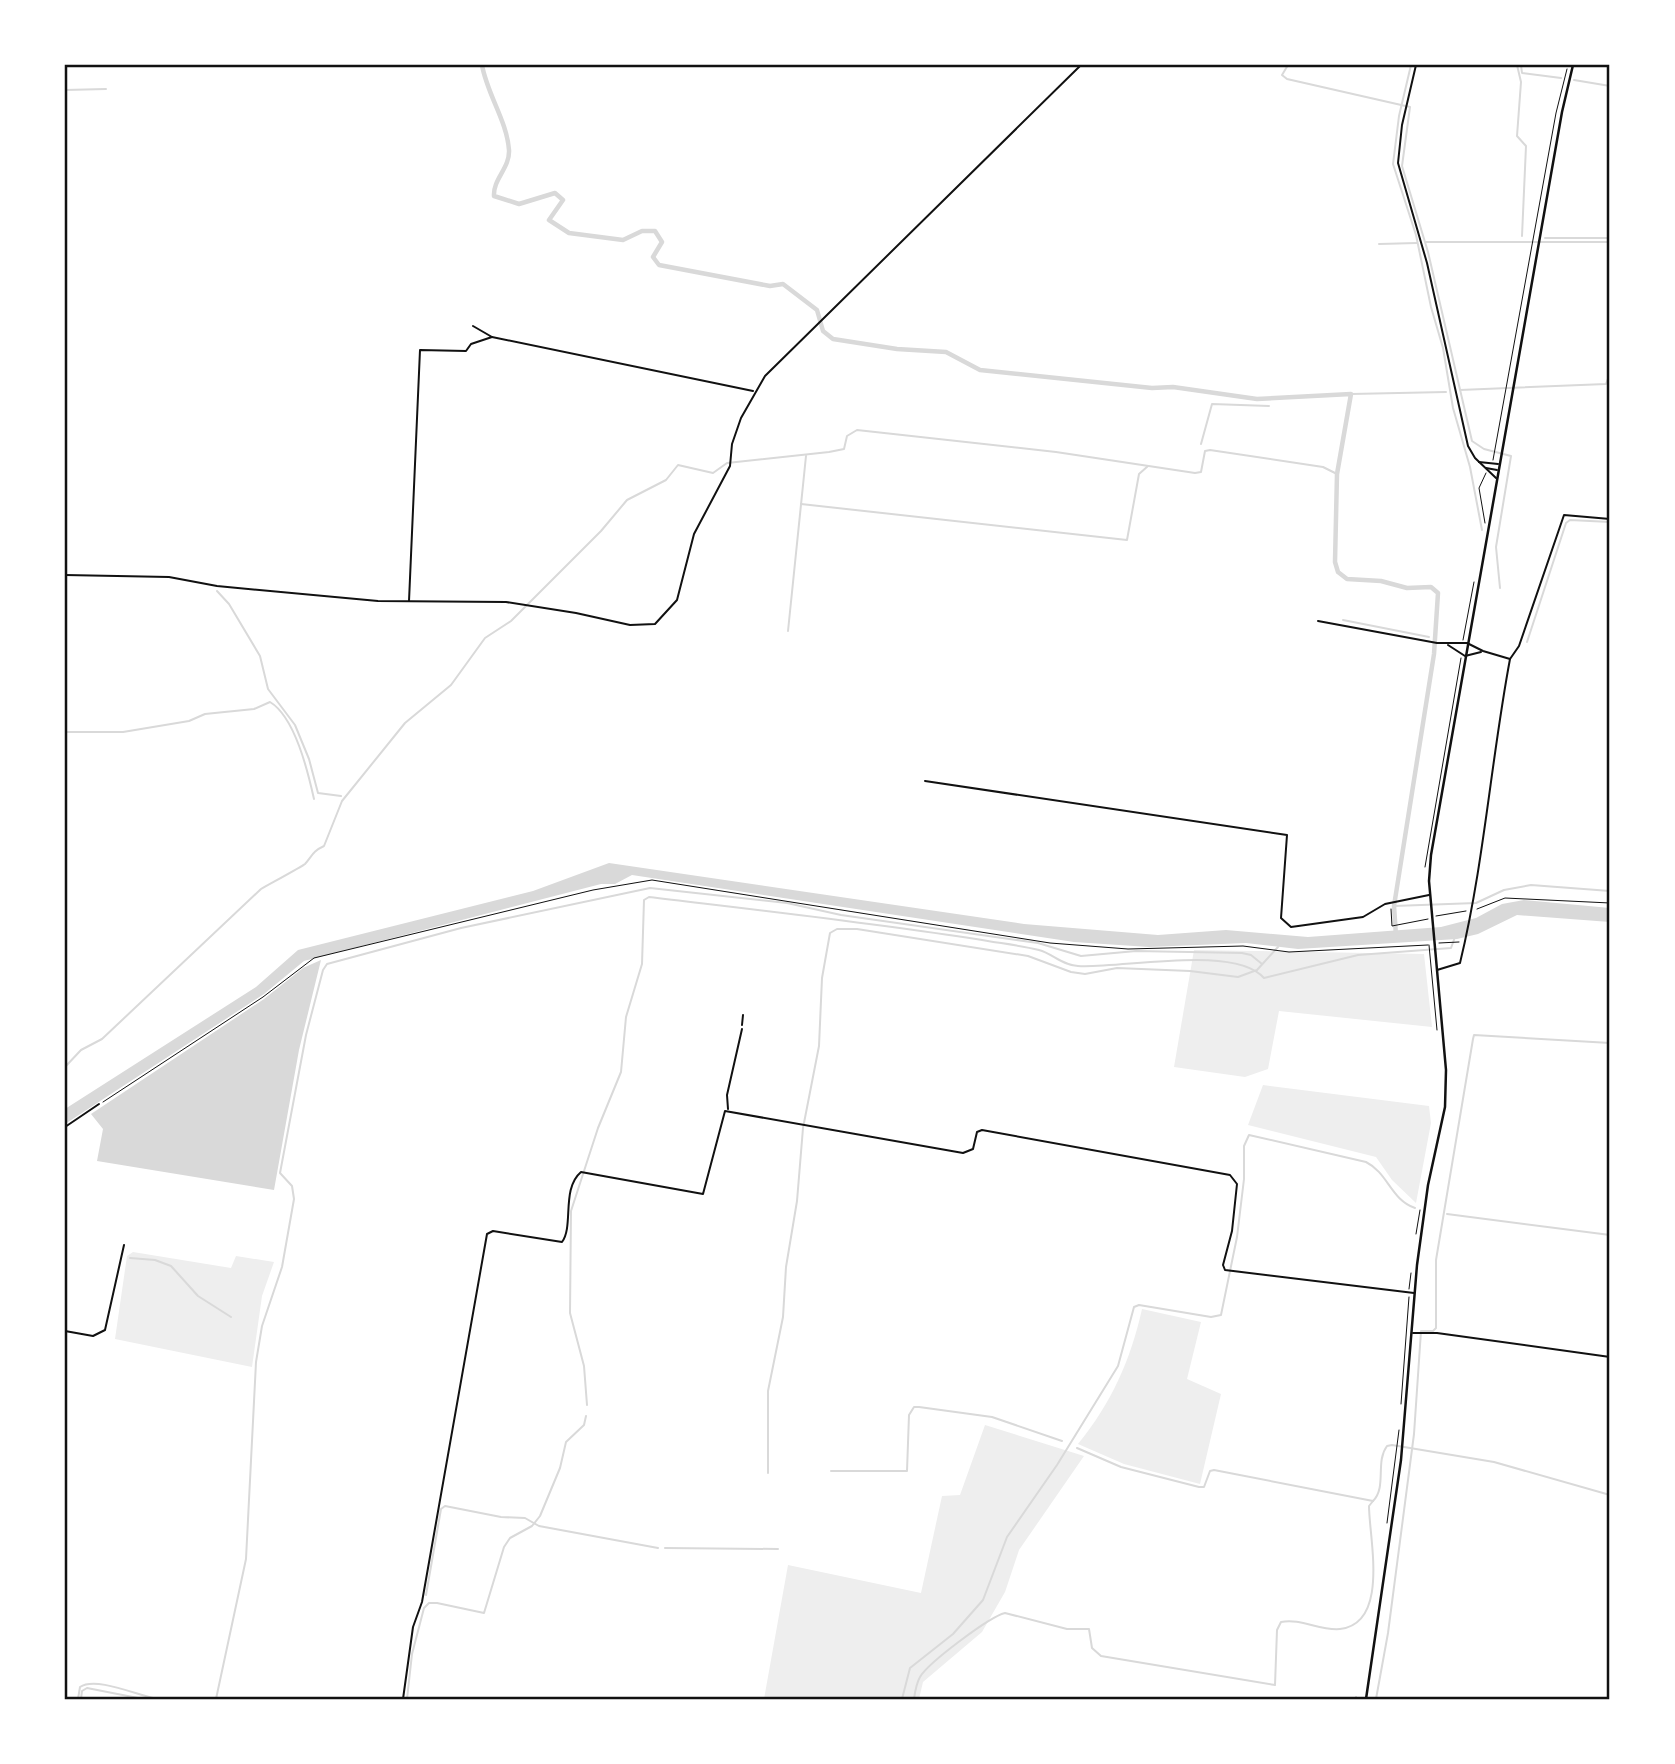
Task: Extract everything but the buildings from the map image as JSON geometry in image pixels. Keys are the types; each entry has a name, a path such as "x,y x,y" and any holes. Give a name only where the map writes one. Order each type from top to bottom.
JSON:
{"main road":[{"path":"1366,1699 1401,1461 1424,1205 1447,1090 1430,895 1432,848 1465,643 1571,65"}],"street":[{"path":"65,575 169,577 217,586 409,602 472,600 576,613 631,625 655,624 677,600 694,534 730,466 733,436 754,392 822,317 1081,65"},
{"path":"1416,65 1402,125 1398,163 1427,263 1464,432 1478,461 1496,479"},
{"path":"473,326 492,337 754,392"},
{"path":"409,602 420,349 466,352 471,344 492,337"},
{"path":"1478,461 1491,465 1499,464"},
{"path":"1487,469 1498,470"},
{"path":"1437,970 1460,964 1473,910 1481,838 1510,659 1519,646 1564,514 1610,519"},
{"path":"1318,621 1447,645 1465,643 1510,659"},
{"path":"1447,645 1463,655 1483,651"},
{"path":"925,781 1287,835 1281,918 1291,927 1363,917 1390,903 1430,895"},
{"path":"728,1110 727,1095 743,1015"},
{"path":"65,1127 99,1104"},
{"path":"403,1699 411,1639 422,1602 486,1237 493,1231 555,1244 562,1242 566,1235 568,1203 577,1174 584,1173 701,1195 706,1191 724,1112 728,1110 963,1153 973,1149 977,1132 982,1130 1230,1175 1237,1184 1233,1231 1223,1265 1228,1271 1415,1293"},
{"path":"65,1331 93,1336 105,1330 124,1245"},
{"path":"1412,1333 1437,1333 1610,1357"}],"path":[{"path":"1491,465 1499,452 1507,390 1556,113 1571,65"},
{"path":"1484,529 1479,488 1487,469"},
{"path":"1465,643 1475,579"},
{"path":"1425,868 1463,655"},
{"path":"99,1104 264,998 314,958 593,890 655,881 1050,943 1178,949 1243,946 1289,952 1430,945 1438,1034"},
{"path":"1473,910 1505,898 1610,903"},
{"path":"1390,903 1392,926"},
{"path":"1439,943 1465,942"},
{"path":"1415,1244 1420,1207"},
{"path":"1401,1408 1412,1268"},
{"path":"1385,1534 1400,1421"}],"shaded area":[{"path":"609,863 1024,924 1158,935 1226,930 1308,937 1441,927 1476,918 1502,904 1524,900 1610,908 1610,922 1517,915 1478,934 1457,939 1298,949 1246,943 1149,947 1074,942 632,875 615,884 601,884 304,961 264,994 65,1124 65,1109 256,987 298,950 533,891"},
{"path":"1194,950 1424,954 1432,1027 1279,1011 1268,1069 1245,1077 1174,1067"},
{"path":"321,960 299,1050 274,1190 97,1161 103,1129 91,1114 264,999 303,968"},
{"path":"1263,1085 1429,1106 1431,1123 1416,1203 1392,1180 1376,1157 1248,1125"},
{"path":"133,1252 231,1268 236,1256 274,1262 262,1296 252,1367 115,1339 127,1256"},
{"path":"1142,1309 1201,1322 1187,1379 1221,1394 1200,1484 1124,1464 1078,1444 1110,1397 1126,1363"},
{"path":"985,1425 1084,1456 1019,1550 1005,1592 982,1632 923,1682 919,1699 764,1699 788,1565 921,1593 942,1496 960,1495"}],"waterway":[{"path":"482,65 505,129 509,150 494,196 519,204 555,193 563,200 549,220 569,233 623,240 642,231 655,231 662,242 653,257 659,265 770,286 783,284 817,310 823,331 833,339 897,349 946,352 980,370 1152,388 1173,387 1257,399 1351,394 1337,474 1335,562 1338,572 1347,579 1381,581 1407,588 1431,587 1438,593 1434,654 1394,906 1396,936"},
{"path":"1288,65 1282,75 1287,79 1410,107 1402,166 1428,252 1472,441 1484,449 1511,456 1496,547 1500,588"},
{"path":"1411,65 1399,116 1393,164 1416,235 1482,530"},
{"path":"1517,65 1521,82 1517,136 1526,146 1522,236"},
{"path":"1521,65 1522,73 1561,78"},
{"path":"1574,80 1610,86"},
{"path":"65,90 106,89"},
{"path":"1545,238 1610,238"},
{"path":"1426,242 1610,242"},
{"path":"1379,244 1417,243"},
{"path":"1460,390 1606,384 1610,373"},
{"path":"1351,394 1446,392"},
{"path":"1201,444 1212,404 1269,406"},
{"path":"65,1067 81,1050 102,1039 261,889 305,864 324,846 342,801 405,723 451,685 485,638 511,621 601,531 627,500 666,480 678,465 713,473 727,463 829,452 844,449 847,436 857,430 1056,452 1195,473 1201,472 1205,451 1210,450 1323,467 1337,474"},
{"path":"788,631 806,456"},
{"path":"801,504 1127,540 1139,474 1148,466"},
{"path":"1527,642 1566,523 1570,520 1610,522"},
{"path":"217,591 229,604 260,656 268,689 295,725 309,759 318,793 341,796"},
{"path":"1343,620 1429,637"},
{"path":"65,732 123,732 189,721 205,714 254,709 270,702 279,709 293,732 304,760 314,799"},
{"path":"1394,906 1476,903 1504,890 1531,885 1610,891"},
{"path":"216,1699 246,1559 256,1362 262,1326 282,1267 294,1199 292,1186 280,1173 306,1035 323,970 327,964 461,928 650,888 787,903 841,915 1038,943 1081,956 1136,951 1242,953 1251,955 1262,964"},
{"path":"587,1405 584,1366 570,1313 571,1211 598,1128 621,1072 626,1017 642,964 644,900 649,897 1016,945 1039,950 1067,964 1078,966 1203,960 1228,962 1249,968 1264,978 1358,955 1451,948 1455,937"},
{"path":"768,1473 768,1391 783,1317 786,1267 797,1201 803,1128 819,1046 822,978 830,933 837,929 857,929 1028,956 1071,972 1085,974 1117,968 1190,971 1238,977 1257,970 1278,947"},
{"path":"1376,1699 1388,1633 1414,1434 1421,1331 1433,1331 1436,1328 1436,1260 1474,1035 1610,1043"},
{"path":"902,1699 910,1668 953,1634 983,1600 1007,1537 1057,1465 1118,1366 1134,1307 1139,1305 1211,1317 1221,1315 1237,1237 1244,1179 1244,1146 1249,1135 1366,1162 1380,1173 1400,1199 1415,1208"},
{"path":"1447,1214 1610,1235"},
{"path":"130,1258 155,1260 171,1266 198,1296 231,1317"},
{"path":"831,1471 907,1471 909,1415 914,1407 992,1417 1062,1441"},
{"path":"407,1699 412,1654 424,1608 429,1603 437,1603 484,1613 504,1547 510,1538 532,1526 540,1516 560,1468 566,1442 584,1425 586,1416"},
{"path":"1077,1448 1121,1467 1199,1487 1204,1487 1210,1471 1214,1470 1373,1501 1379,1489 1384,1452 1387,1446 1392,1445 1494,1462 1610,1495"},
{"path":"914,1699 920,1677 925,1670 973,1631 1005,1613 1067,1629 1089,1629 1092,1648 1101,1656 1275,1685 1277,1630 1281,1622 1340,1629 1356,1623 1366,1612 1373,1577 1369,1506 1373,1501"},
{"path":"426,1595 441,1509 445,1506 501,1517 525,1518 539,1526 658,1548"},
{"path":"665,1548 778,1549"},
{"path":"78,1699 80,1687 87,1684 107,1685 157,1699"},
{"path":"81,1699 82,1691 87,1688 143,1699"}]}
